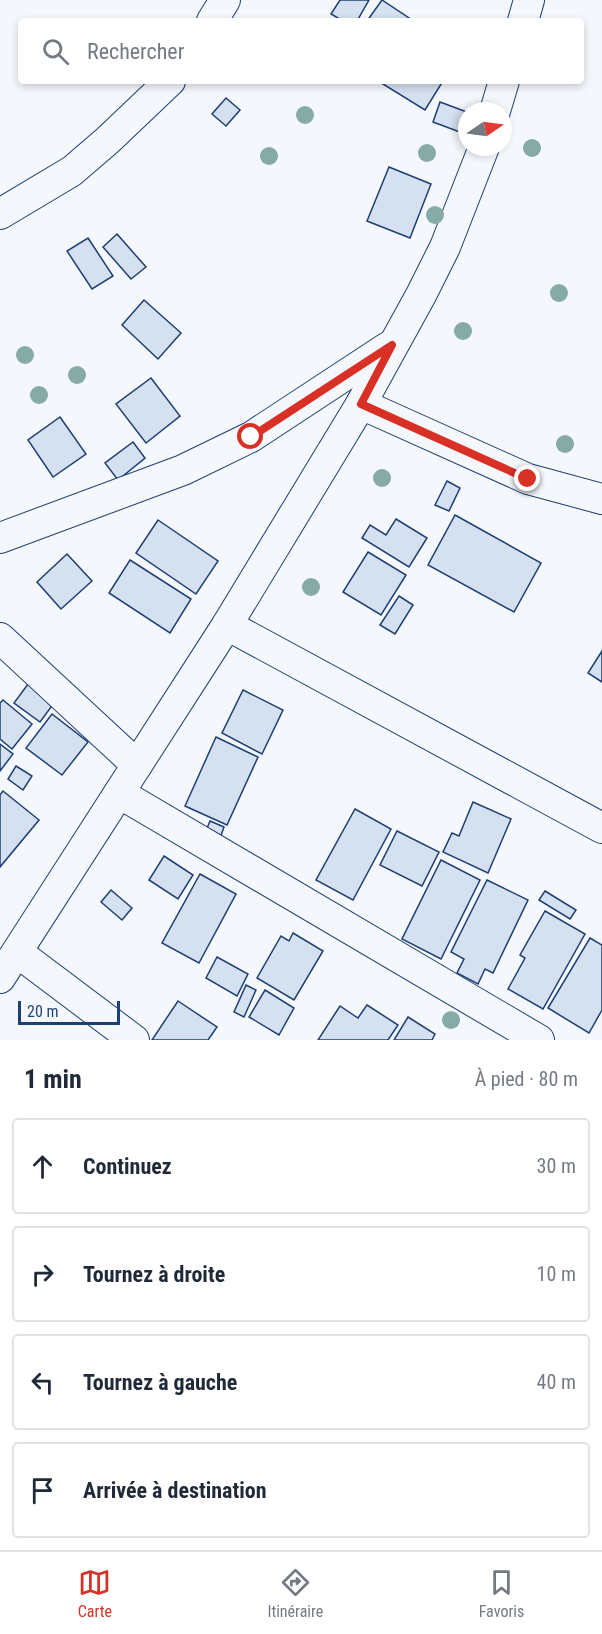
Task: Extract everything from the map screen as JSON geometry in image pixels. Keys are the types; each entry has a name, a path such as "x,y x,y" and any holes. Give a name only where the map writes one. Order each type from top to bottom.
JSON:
{"street":[{"path":"214,18 225,0"},
{"path":"524,18 529,0"},
{"path":"0,214 72,171 167,84"},
{"path":"498,102 503,84"},
{"path":"0,978 227,625 361,404 445,247 480,156"},
{"path":"0,538 183,470 241,442 392,345"},
{"path":"361,404 528,479 602,499"},
{"path":"227,625 602,828"},
{"path":"0,638 137,765"},
{"path":"119,792 539,1040"},
{"path":"17,952 134,1040"}],"building":[{"path":"340,0 369,0 359,18 338,18 331,14"},
{"path":"382,0 409,18 369,18"},
{"path":"383,84 441,84 425,110"},
{"path":"226,98 240,110 226,126 212,114"},
{"path":"440,102 458,109 458,131 433,122"},
{"path":"389,167 431,184 410,238 367,221"},
{"path":"117,234 146,267 131,279 103,247"},
{"path":"88,238 113,276 92,289 67,251"},
{"path":"144,300 181,333 158,359 122,325"},
{"path":"151,378 180,416 146,443 116,404"},
{"path":"60,417 86,454 53,477 28,440"},
{"path":"133,442 145,458 118,480 105,463"},
{"path":"447,481 460,488 449,511 435,505"},
{"path":"455,515 541,563 514,612 428,565"},
{"path":"396,519 427,538 409,567 362,538 370,525 386,535"},
{"path":"158,520 218,561 196,594 136,553"},
{"path":"368,552 406,575 381,615 343,592"},
{"path":"67,554 92,581 61,609 37,582"},
{"path":"130,560 191,599 170,633 109,593"},
{"path":"399,596 413,605 395,634 380,625"},
{"path":"602,651 602,682 588,673"},
{"path":"31,680 57,699 40,722 14,703"},
{"path":"243,690 283,710 262,754 222,733"},
{"path":"3,700 32,724 12,749 0,739 0,703"},
{"path":"52,714 88,742 62,775 26,748"},
{"path":"216,737 258,757 227,825 185,806"},
{"path":"0,744 13,754 0,771"},
{"path":"16,766 32,776 23,790 8,779"},
{"path":"3,791 39,820 0,867 0,795"},
{"path":"473,802 511,819 488,873 443,852 452,833 459,836"},
{"path":"355,809 391,829 353,900 316,880"},
{"path":"210,821 224,827 218,844 203,838"},
{"path":"397,831 439,852 422,886 380,865"},
{"path":"164,856 193,875 178,899 149,880"},
{"path":"441,860 480,880 441,959 402,939"},
{"path":"200,874 236,894 199,963 162,943"},
{"path":"487,880 528,900 493,973 485,969 478,984 457,973 464,959 451,952"},
{"path":"111,890 132,908 122,920 101,902"},
{"path":"545,891 576,910 570,919 539,900"},
{"path":"545,911 585,934 543,1009 508,989 525,958 520,955"},
{"path":"293,933 323,951 294,1000 257,978 281,936 289,941"},
{"path":"590,938 602,945 602,1010 589,1033 548,1008"},
{"path":"217,957 248,974 237,996 206,978"},
{"path":"246,985 256,990 244,1017 234,1012"},
{"path":"265,990 294,1008 279,1035 249,1017"},
{"path":"178,1001 217,1027 208,1040 152,1040"},
{"path":"367,1005 398,1025 388,1040 318,1040 340,1006 358,1018"},
{"path":"408,1017 435,1034 432,1040 394,1040"}],"route":[{"path":"251,437 392,345 361,404 528,479"}]}
